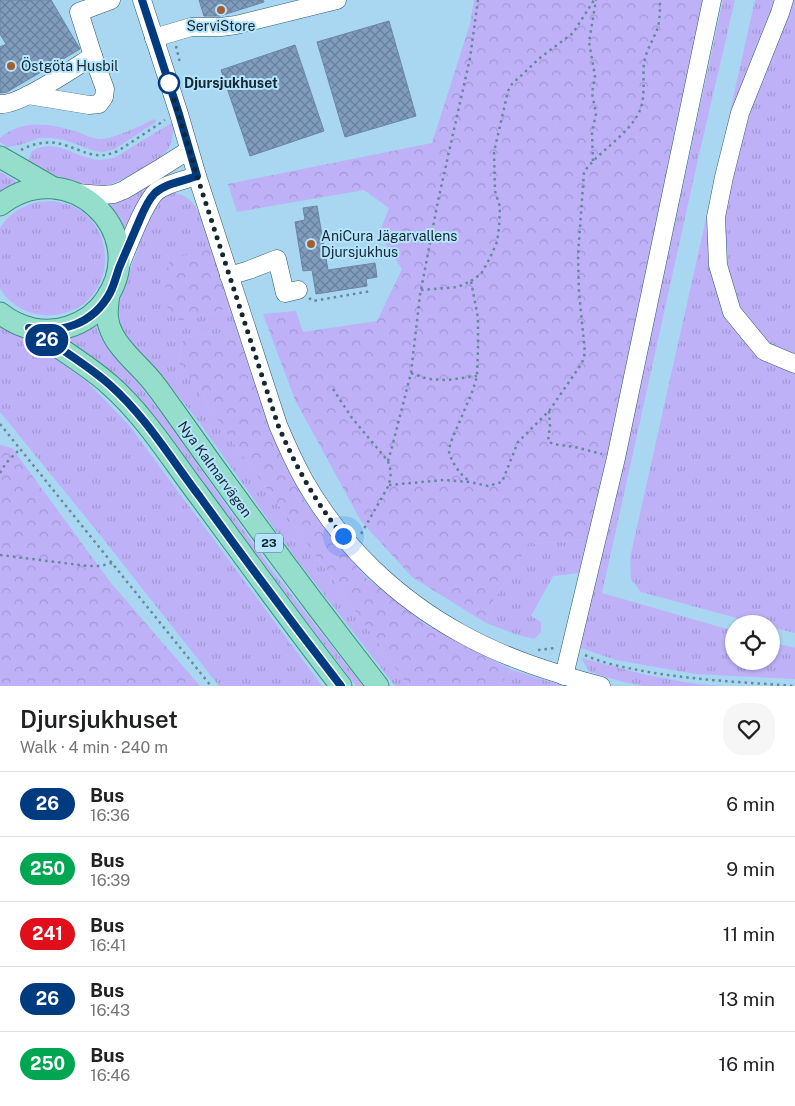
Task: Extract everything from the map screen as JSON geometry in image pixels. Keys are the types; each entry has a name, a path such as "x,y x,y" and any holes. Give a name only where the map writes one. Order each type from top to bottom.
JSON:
{"main road":[{"name":"23","path":"8,155 52,188"},
{"name":"23","path":"0,205 22,192 37,188 52,188 76,193 88,200 107,220 114,232 119,259 115,283 110,294 103,304 85,320 75,325 52,331 29,328 3,317"},
{"name":"Nya Kalmarvägen","path":"110,294 107,313 108,324 116,340 164,397 242,507 378,686"},
{"name":"Nya Kalmarvägen","path":"29,328 110,385 147,424 290,620 341,686"}],"street":[{"path":"28,95 89,105 99,104 104,97 105,89 79,12 111,0"},
{"path":"142,0 278,425 292,459 317,501 334,525 374,570 393,588 440,621 463,635 513,658 564,676 601,686"},
{"path":"154,38 191,27 236,25 337,0"},
{"path":"564,676 616,458 712,0"},
{"path":"784,0 740,113 716,217 718,265 732,312 764,351 795,364"},
{"path":"0,104 6,104 28,95 93,56"},
{"path":"76,193 114,194 124,190 189,150"},
{"path":"118,271 151,198 163,188 197,176"},
{"path":"229,276 277,258 285,293 298,290"}],"path":[{"path":"388,461 411,373 421,290 438,201 470,58 478,0"},
{"path":"421,290 458,287 481,274 497,242 500,207 495,191 494,152 508,91 512,84 541,57 573,33 595,0"},
{"path":"593,161 592,132 596,114 592,93 595,76 589,42 595,0"},
{"path":"389,485 444,480 470,482 488,486 502,482 518,442 549,411 582,363 586,352 579,292 578,255 584,172 624,132 637,116 643,102 644,64 647,50 658,27 661,11 660,0"},
{"path":"173,33 180,64"},
{"path":"8,155 35,144 50,143 64,145 91,155 110,154 118,151 170,117 179,114"},
{"path":"470,482 454,464 450,454 450,444 477,376 478,318 471,281"},
{"path":"298,290 313,301 371,291"},
{"path":"411,373 428,379 447,380 477,376"},
{"path":"333,389 352,418 388,461 391,472 389,485 360,535 355,529"},
{"path":"549,411 548,441 553,444 575,447 616,458"},
{"path":"0,424 210,686"},
{"path":"0,473 6,463 20,450"},
{"path":"0,555 88,566 112,563"},
{"path":"537,650 562,648 605,662 693,679 795,686"}],"green space":[{"path":"474,0 706,0 588,540 529,544 493,601 486,623 412,577 361,521 295,400 263,314 296,311 303,332 377,321 402,269 379,234 389,208 364,190 237,212 228,184 432,143 470,24"},
{"path":"723,0 735,0 602,593 725,628 725,670 780,670 780,644 795,648 795,679 695,674 616,660 578,647 646,356"},
{"path":"755,0 795,0 795,633 780,629 780,615 726,615 641,592 631,579 630,558"},
{"path":"155,119 156,122 115,149 104,152 94,151 65,140 51,138 39,138 20,145 7,147 0,142 0,138 9,132 28,125 48,125 100,139 120,134"},
{"path":"174,122 173,136 169,148 164,154 139,171 119,181 103,186 90,186 72,182 28,161 32,151 48,146 96,160 113,158"},
{"path":"0,172 18,184 0,194"},
{"path":"151,183 139,202 124,234 107,205 131,196"},
{"path":"172,193 181,195 194,205 203,222 212,248 179,321 231,308 238,332 184,337 178,362 239,451 328,572 408,686 395,686 291,552 199,422 124,334 119,316 120,298 153,206 166,195"},
{"path":"54,201 73,206 85,214 94,224 101,237 105,263 102,277 96,290 87,301 63,313 42,315 18,307 8,299 0,288 0,228 14,212 24,207 36,202"},
{"path":"212,248 231,308 179,321 163,302 170,259"},
{"path":"95,322 105,345 164,417 271,569 363,686 356,686 266,569 154,415 126,385 95,359 64,337"},
{"path":"0,327 43,349 87,382 128,424 322,686 219,686 0,412"},
{"path":"238,332 268,423 306,503 367,578 425,624 512,670 499,686 408,686 328,572 239,451 178,362 184,337"},
{"path":"0,445 12,448 111,583 200,686 0,686"},
{"path":"588,540 580,573 553,576 531,616 541,622 541,632 534,639 486,623 493,601 529,544"},
{"path":"581,658 647,675 696,684 724,686 643,686 590,672"},
{"path":"512,670 564,686 499,686"}],"building":[{"path":"0,0 51,0 80,49 7,92 0,93 0,47 6,44 0,34"},
{"name":"ServiStore","path":"199,0 263,0 264,2 220,16 204,16"},
{"path":"389,21 416,116 345,137 317,42"},
{"path":"295,45 324,131 250,156 221,70"},
{"path":"317,206 328,270 375,263 377,277 366,279 367,286 316,294 312,270 303,271 295,222 305,220 303,208"}],"bus line":[{"name":"26","path":"142,0 197,176 171,184 156,192 151,198 146,205 110,294 95,312 85,320 63,329 52,331 29,328 110,385 147,424 302,636 341,686"}],"place":[{"name":"ServiStore","path":"221,10"},
{"name":"Östgöta Husbil","path":"11,66"},
{"name":"Djursjukhuset","path":"169,83"},
{"name":"AniCura Jägarvallens Djursjukhus","path":"311,244"}],"route":[{"path":"169,83 197,176 278,425 292,459 304,480 343,536"}]}
